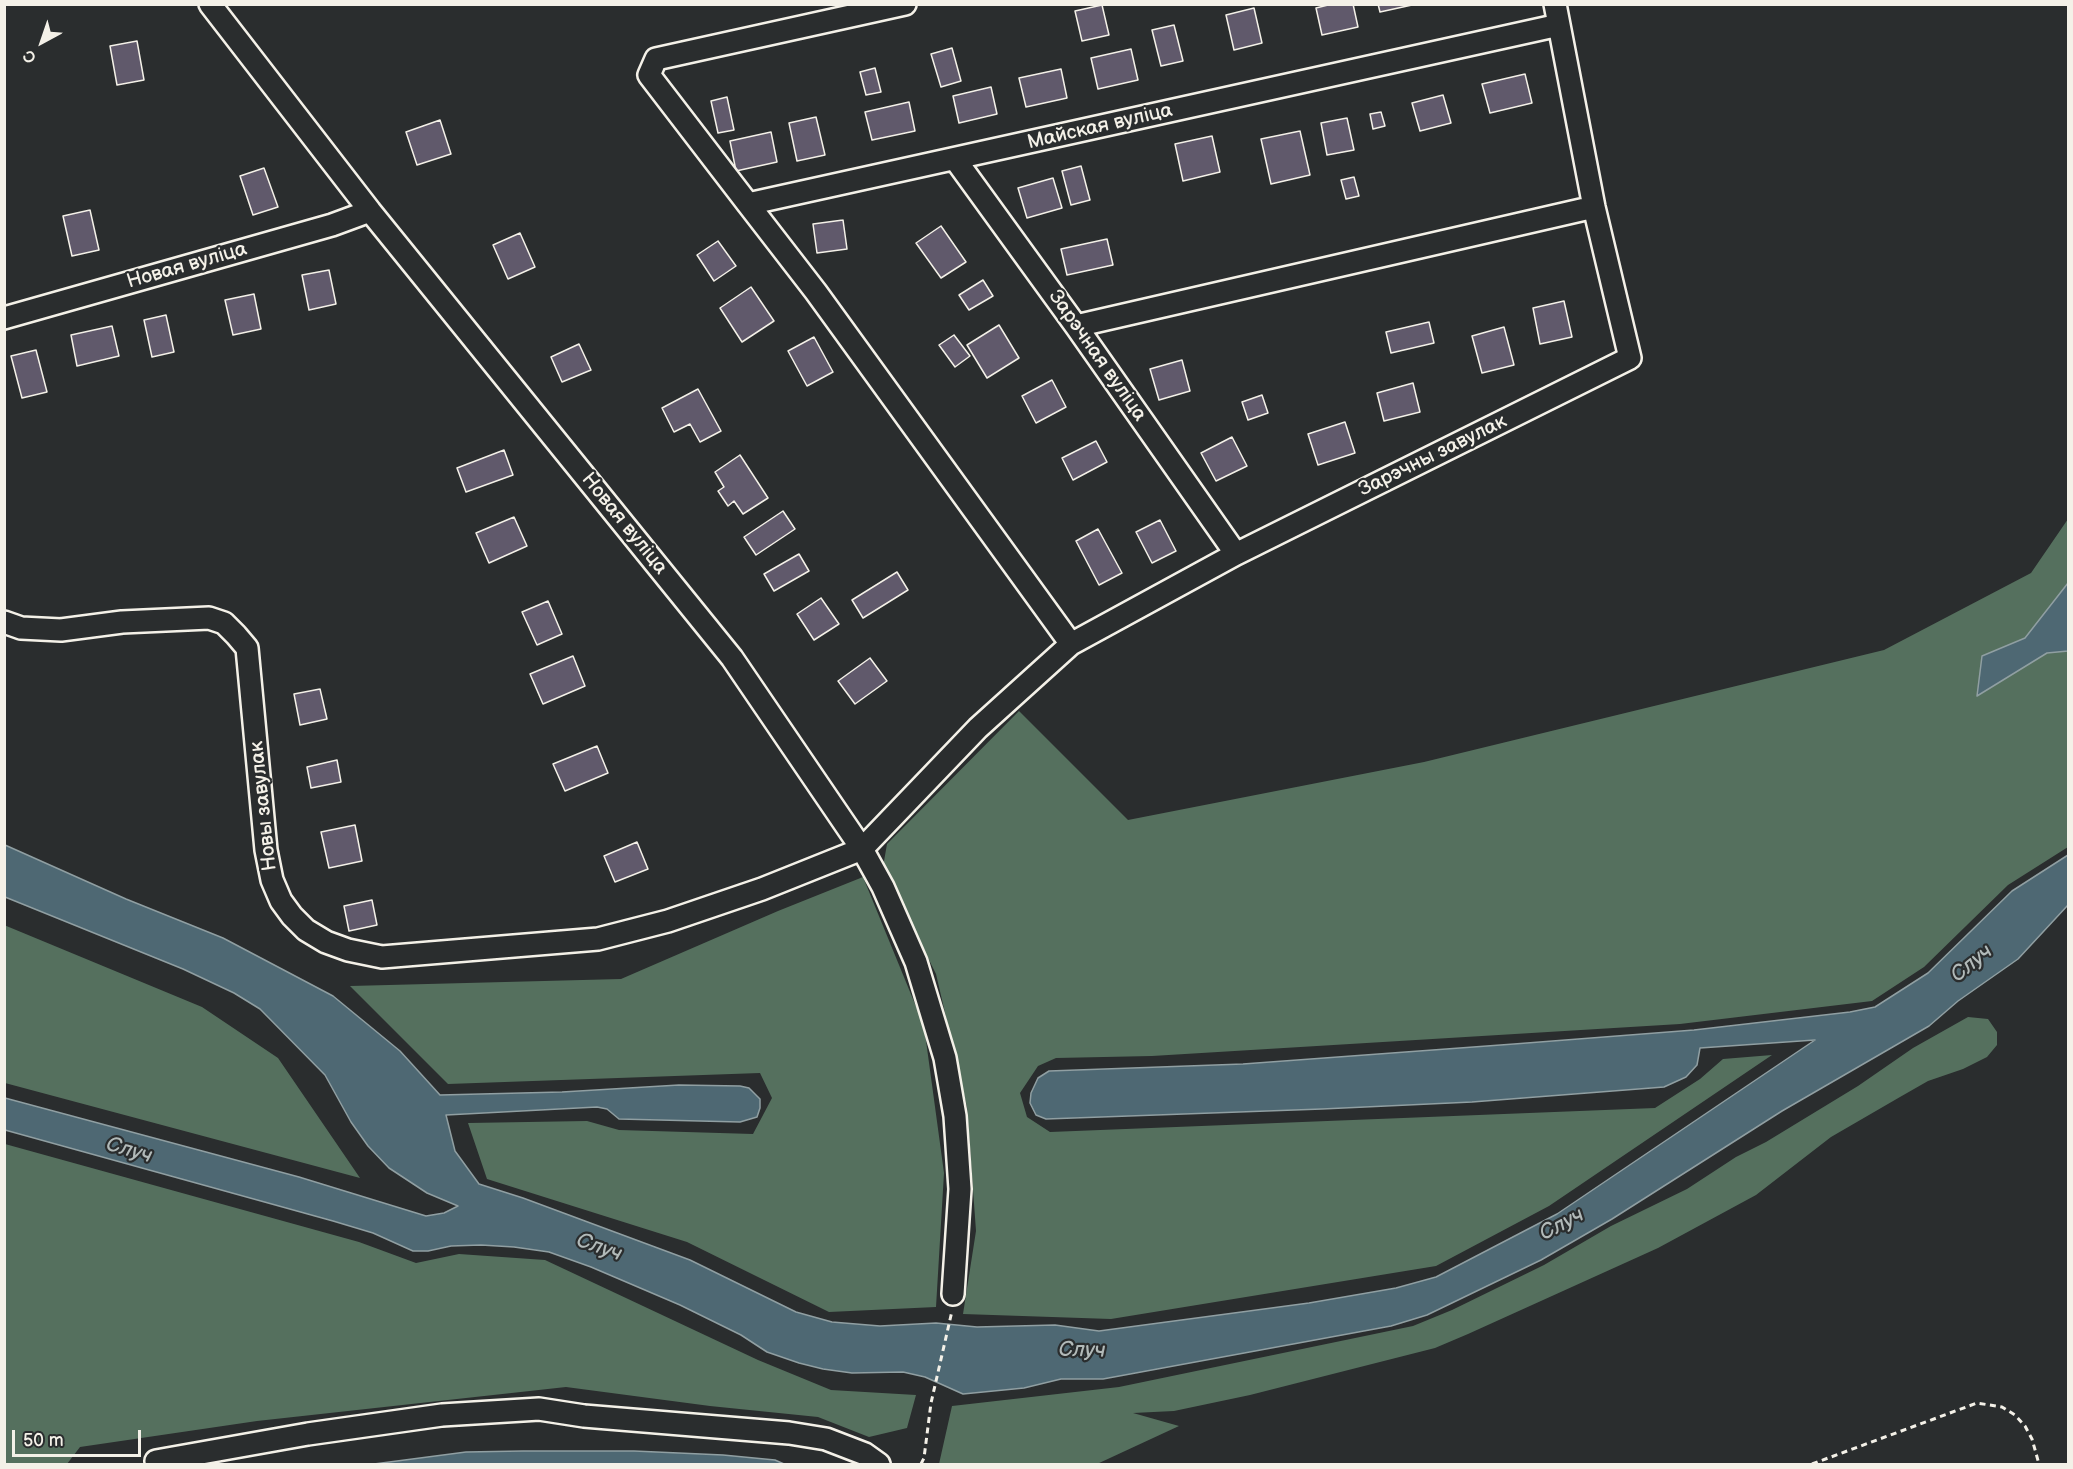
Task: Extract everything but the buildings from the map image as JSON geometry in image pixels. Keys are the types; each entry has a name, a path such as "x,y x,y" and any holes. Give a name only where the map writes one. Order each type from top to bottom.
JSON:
{"street":[{"name":"Новая вуліца","path":"210,4 370,211 732,658 862,849 883,888 916,962 945,1058 955,1116 960,1189 952,1304"},
{"path":"905,4 656,59 649,75 816,292 1071,644"},
{"path":"1076,326 1594,207 1557,15"},
{"name":"Майская вуліца","path":"748,204 955,159 1557,15"},
{"name":"Зарэчная вуліца","path":"955,159 1236,554"},
{"name":"Зарэчны завулак","path":"862,849 978,728 1071,644 1236,554 1630,358 1594,207"},
{"name":"Новая вуліца","path":"4,318 332,225 370,211"},
{"name":"Новы завулак","path":"4,622 21,628 61,630 122,622 209,618 224,623 247,648 266,850 272,880 292,916 306,930 326,942 382,957 598,939 668,921 762,889 862,849"},
{"path":"156,1461 308,1434 431,1417 538,1409 585,1416 789,1433 826,1439 866,1454 879,1464"}],"path":[{"path":"921,1464 924,1458 931,1403 952,1304"},
{"path":"1812,1464 1977,1404 2002,1407 2015,1415 2025,1426 2032,1439 2040,1464"}],"green space":[{"path":"2068,519 2068,847 2008,885 1924,967 1872,1001 1680,1024 1152,1056 1056,1058 1038,1066 1020,1093 1027,1117 1050,1132 1655,1108 1700,1079 1723,1059 1772,1055 1549,1206 1436,1266 1111,1319 963,1314 976,1231 967,1107 936,974 883,867 887,844 1019,711 1128,820 1424,762 1884,650 2031,573"},
{"path":"863,877 924,1026 944,1173 936,1307 829,1312 687,1242 487,1179 468,1123 587,1121 619,1130 753,1134 772,1098 760,1073 448,1084 350,986 621,979"},
{"path":"4,925 202,1007 278,1058 360,1178 5,1083"},
{"path":"1968,1017 1988,1019 1997,1032 1997,1045 1987,1057 1963,1069 1928,1081 1831,1137 1756,1195 1658,1248 1468,1334 1435,1348 1250,1395 1174,1411 1133,1413 1179,1426 1097,1464 939,1464 952,1406 1119,1387 1413,1326 1452,1310 1544,1265 1611,1226 1687,1189 1736,1157 1766,1142 1858,1086 1913,1048"},
{"path":"5,1144 359,1242 416,1263 459,1254 545,1260 758,1360 831,1390 916,1395 907,1428 869,1437 818,1417 710,1406 566,1387 257,1421 80,1447 67,1464 5,1464"}],"water":[{"path":"2068,583 2068,651 2047,653 1977,696 1982,656 2025,638"},
{"name":"Случ","path":"5,845 126,899 223,938 333,996 400,1051 440,1095 562,1092 679,1085 749,1088 760,1099 760,1108 757,1117 740,1122 619,1119 607,1109 597,1107 446,1115 455,1151 479,1184 690,1260 796,1312 832,1322 880,1326 936,1323 977,1327 1055,1325 1099,1331 1309,1303 1396,1288 1436,1277 1557,1214 1815,1040 1700,1048 1697,1065 1686,1077 1664,1087 1472,1102 1322,1109 1046,1119 1036,1115 1030,1103 1031,1093 1038,1078 1049,1071 1243,1064 1694,1030 1850,1012 1875,1007 1928,973 2012,891 2068,855 2068,905 2018,959 1958,1001 1929,1026 1782,1111 1612,1219 1541,1260 1427,1315 1391,1326 1103,1379 1061,1379 1024,1388 963,1394 925,1377 903,1372 852,1373 799,1363 767,1352 741,1335 680,1305 591,1267 549,1252 481,1245 413,1251 373,1233 333,1221 5,1130 5,1098 299,1177 426,1216 444,1213 458,1206 427,1193 389,1168 368,1146 351,1122 325,1075 260,1009 234,993 183,969 5,897"},
{"path":"634,1451 723,1455 775,1460 784,1464 374,1464 466,1452"}]}
